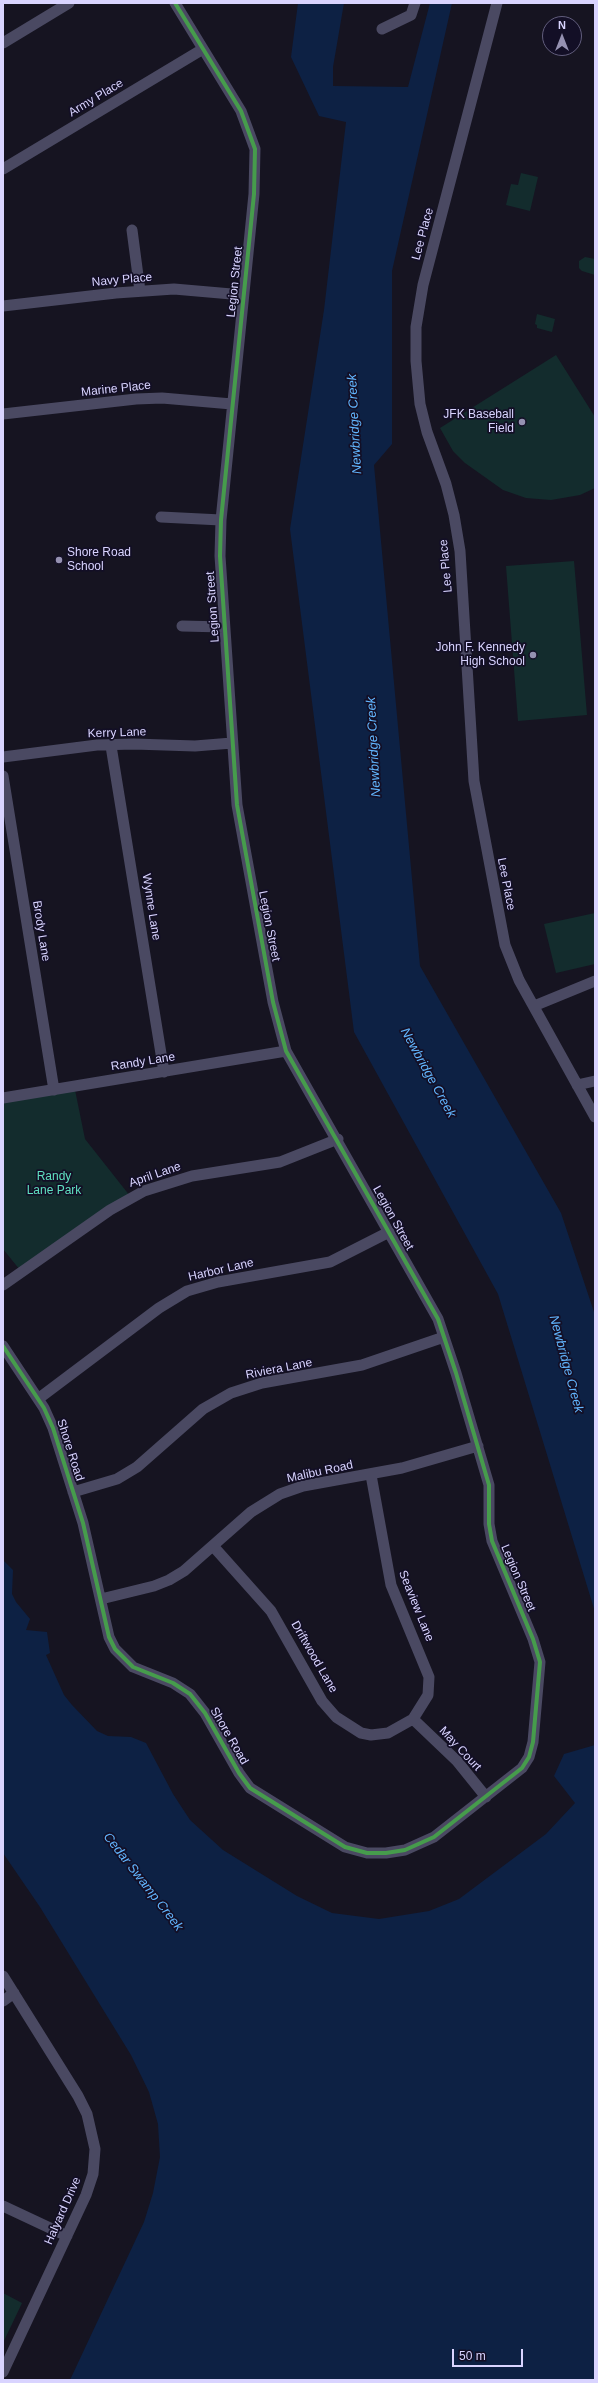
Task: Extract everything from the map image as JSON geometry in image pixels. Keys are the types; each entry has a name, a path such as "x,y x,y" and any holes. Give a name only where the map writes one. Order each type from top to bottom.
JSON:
{"street":[{"path":"3,43 69,3"},
{"name":"Legion Street","path":"175,3 241,111 255,149 254,194 221,520 220,556 237,805 273,1002 286,1051 338,1139 438,1318 489,1485 489,1524 492,1541 533,1639 540,1671 533,1742 529,1757 515,1775 486,1797"},
{"path":"382,29 411,15 415,3"},
{"name":"Lee Place","path":"497,3 423,285 416,327 416,361 422,411 427,432 446,484 457,536 474,782 493,890 510,961 595,1116"},
{"name":"Army Place","path":"3,169 203,49"},
{"path":"132,230 140,291"},
{"name":"Navy Place","path":"3,306 140,291 174,289 243,295"},
{"name":"Marine Place","path":"3,414 136,399 162,398 232,404"},
{"path":"161,517 221,520"},
{"path":"182,626 224,627"},
{"name":"Kerry Lane","path":"3,757 97,745 111,746 134,744 195,746 232,743"},
{"name":"Wynne Lane","path":"111,746 164,1072"},
{"name":"Brody Lane","path":"3,776 54,1090"},
{"path":"534,1006 595,981"},
{"name":"Randy Lane","path":"3,1098 286,1051"},
{"path":"577,1085 595,1081"},
{"name":"April Lane","path":"3,1285 110,1210 144,1191 192,1176 280,1162 338,1139"},
{"name":"Harbor Lane","path":"38,1399 159,1308 187,1291 218,1282 330,1262 389,1232"},
{"name":"Riviera Lane","path":"73,1492 117,1479 137,1468 203,1409 231,1393 262,1383 362,1365 444,1337"},
{"name":"Shore Road","path":"3,1346 19,1367 44,1408 53,1428 83,1523 109,1636 122,1658 133,1667 173,1683 190,1694 205,1713 239,1773 250,1788 331,1840 345,1847 367,1853 386,1853 405,1850 434,1837 486,1797"},
{"name":"Malibu Road","path":"101,1599 154,1586 184,1572 251,1512 280,1494 303,1486 371,1475 402,1468 478,1446"},
{"name":"Seaview Lane","path":"371,1475 391,1585 429,1676 428,1696 413,1720"},
{"name":"Driftwood Lane","path":"213,1546 271,1611 322,1700 336,1716 351,1728 371,1735 388,1733 413,1720"},
{"name":"May Court","path":"413,1720 457,1761 486,1797"},
{"name":"Halyard Drive","path":"3,1976 78,2096 92,2130 94,2148 93,2174 67,2236 3,2372"},
{"path":"3,2000 14,1993"},
{"path":"3,2206 67,2236"}],"green space":[{"path":"521,173 538,177 530,211 506,205 511,184 518,185"},
{"path":"585,257 595,259 595,275 582,271 579,268 579,261"},
{"path":"537,314 555,319 552,332 537,328 537,325 535,324"},
{"name":"JFK Baseball Field","path":"556,355 595,417 595,488 580,495 551,500 526,498 503,490 465,463 453,451 440,428"},
{"path":"574,561 587,715 518,721 506,566"},
{"path":"595,913 595,964 556,973 544,924"},
{"name":"Randy Lane Park","path":"75,1090 85,1139 130,1196 20,1270 3,1249 3,1101"},
{"path":"3,2293 22,2303 3,2343"}],"water":[{"name":"Newbridge Creek","path":"298,3 344,3 333,67 333,86 408,87 430,3 452,3 392,271 392,444 374,465 420,966 561,1213 595,1315 595,1612 498,1294 354,1032 290,529 324,310 346,122 319,116 291,57"},
{"name":"Cedar Swamp Creek","path":"3,1560 13,1570 12,1594 16,1602 30,1619 26,1630 47,1632 50,1653 46,1655 64,1695 72,1705 97,1731 108,1736 131,1737 146,1743 173,1794 190,1820 223,1850 297,1896 332,1913 379,1919 429,1911 459,1899 546,1834 575,1803 554,1776 564,1754 595,1745 595,2380 70,2380 144,2222 153,2193 160,2157 158,2124 149,2092 131,2055 40,1907 3,1853"}],"cycle path":[{"path":"3,1346 44,1408 53,1428 83,1523 109,1637 115,1649 133,1667 173,1683 190,1694 205,1713 239,1773 250,1788 345,1847 367,1853 386,1853 405,1850 434,1837 522,1768 529,1757 533,1742 540,1662 533,1639 492,1541 489,1524 489,1485 456,1373 438,1319 286,1051 273,1002 237,805 220,556 221,520 254,194 255,149 241,111 175,3"}],"place":[{"name":"JFK Baseball Field","path":"522,422"},
{"name":"Shore Road School","path":"59,560"},
{"name":"John F. Kennedy High School","path":"533,655"}]}
